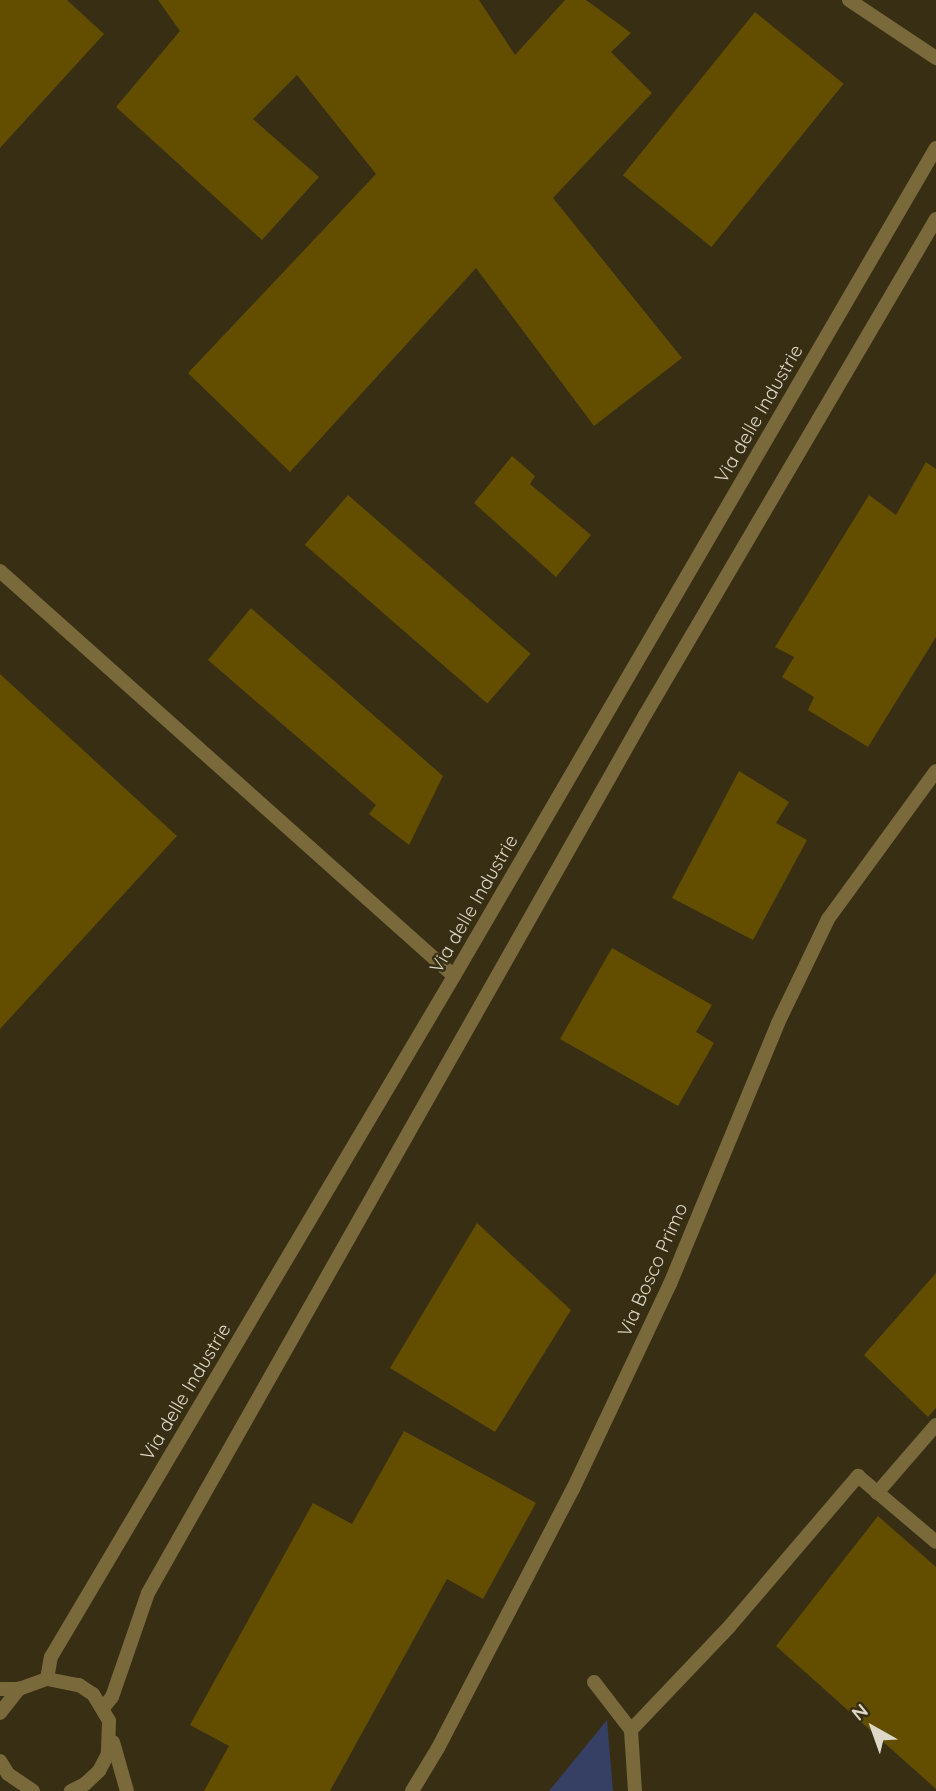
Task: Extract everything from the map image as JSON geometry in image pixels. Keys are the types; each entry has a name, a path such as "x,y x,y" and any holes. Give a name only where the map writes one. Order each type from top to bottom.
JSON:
{"street":[{"path":"849,0 936,58"},
{"name":"Via delle Industrie","path":"47,1679 51,1657 454,976 936,148"},
{"path":"103,1708 112,1696 155,1581 639,727 936,219"},
{"path":"0,571 454,976"},
{"name":"Via Bosco Primo","path":"412,1791 438,1748 573,1489 670,1284 778,1023 828,919 936,771"},
{"path":"877,1493 936,1425"},
{"path":"631,1730 729,1627 859,1476 936,1542"},
{"path":"0,1689 19,1689 47,1679 79,1685 93,1694 103,1708 127,1791"},
{"path":"594,1682 631,1730 635,1791"},
{"path":"0,1713 19,1689"},
{"path":"71,1791 85,1784 99,1771 108,1754 111,1735"},
{"path":"0,1761 8,1774 33,1791"}],"shaded area":[{"path":"607,1720 613,1791 549,1791"}],"building":[{"path":"0,0 67,0 104,34 0,148"},
{"path":"158,0 479,0 515,55 565,0 586,0 631,33 611,52 652,93 553,198 682,358 594,426 476,268 290,472 188,373 376,174 297,75 253,119 319,177 262,240 116,107 180,31"},
{"path":"755,12 844,84 711,247 623,175"},
{"path":"512,456 535,476 530,484 591,535 556,577 474,503"},
{"path":"926,462 936,469 936,637 868,747 808,710 814,697 782,677 794,657 775,647 869,495 896,515"},
{"path":"348,495 531,654 487,704 305,545"},
{"path":"251,608 443,776 409,845 369,814 376,805 208,660"},
{"path":"0,674 177,836 0,1029"},
{"path":"739,771 789,802 776,823 807,840 753,940 672,898"},
{"path":"612,948 712,1005 696,1032 714,1043 678,1106 560,1039"},
{"path":"477,1223 571,1310 495,1432 390,1368"},
{"path":"936,1273 936,1408 928,1417 864,1355"},
{"path":"404,1431 536,1503 483,1599 447,1579 330,1791 204,1791 229,1746 190,1725 313,1503 352,1524"},
{"path":"878,1516 936,1567 936,1789 776,1646"}]}
